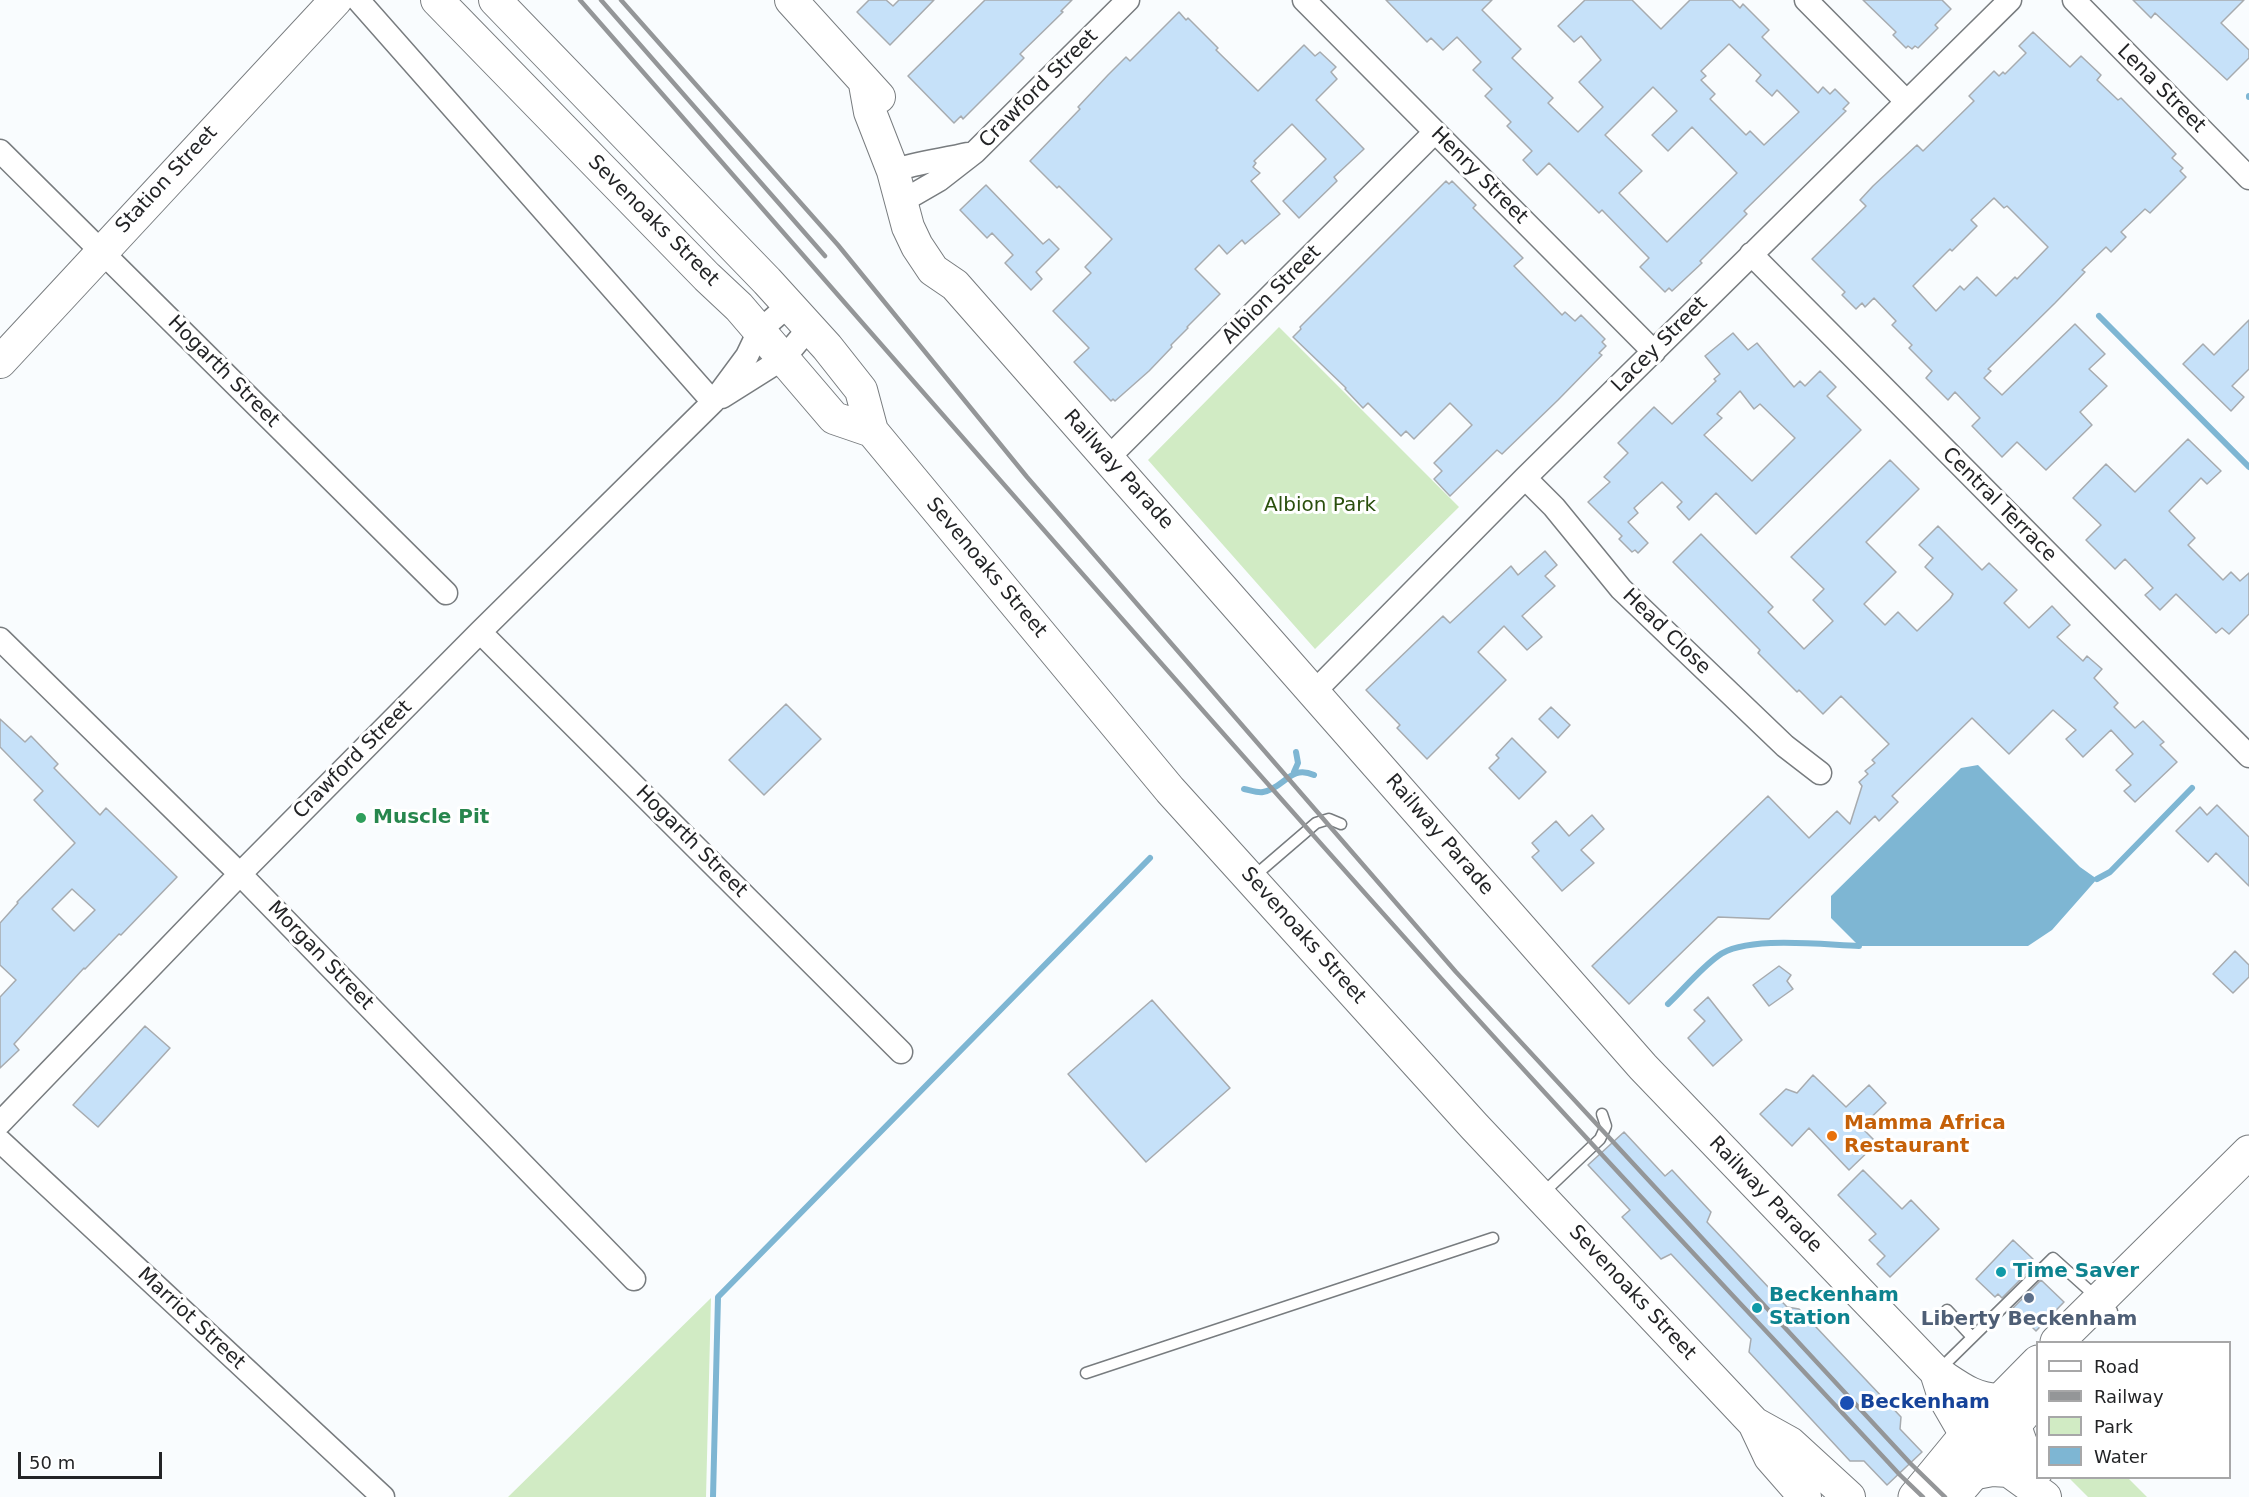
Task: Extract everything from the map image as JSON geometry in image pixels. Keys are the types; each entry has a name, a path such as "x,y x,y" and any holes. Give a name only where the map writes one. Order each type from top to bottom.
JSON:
{"main road":[{"name":"Station Street","path":"0,362 336,0"},
{"name":"Sevenoaks Street","path":"437,0 739,307 834,418 872,431"},
{"name":"Sevenoaks Street","path":"495,0 827,347 861,390 872,431 1170,790 1362,1004 1754,1423 1790,1443 1849,1497"},
{"name":"Railway Parade","path":"791,0 865,84 886,104 900,133 906,183 955,285 1643,1067 1936,1372 1971,1395 2007,1412"},
{"path":"2085,1341 2106,1305 2249,1152"},
{"path":"2057,1341 2106,1305 2249,1175"},
{"path":"1962,1486 2036,1364"},
{"name":"Railway Parade","path":"1936,1372 1944,1397 1966,1435"},
{"path":"1915,1497 1966,1435 2036,1398"},
{"path":"2007,1412 2025,1454 2036,1468"},
{"name":"Sevenoaks Street","path":"1754,1423 1770,1457 1805,1497"},
{"path":"1962,1486 1992,1470 2009,1472 2045,1497"},
{"path":"2046,1479 2055,1497"}],"street":[{"path":"358,0 713,402"},
{"name":"Crawford Street","path":"906,183 933,162 975,152 1128,0"},
{"name":"Henry Street","path":"1304,0 1654,352"},
{"path":"1806,0 1906,101"},
{"name":"Lacey Street","path":"1314,692 1525,478 2010,0"},
{"name":"Lena Street","path":"2074,0 2249,178"},
{"name":"Albion Street","path":"1108,458 1435,132"},
{"name":"Hogarth Street","path":"0,151 446,593"},
{"name":"Central Terrace","path":"1751,254 2249,756"},
{"name":"Crawford Street","path":"713,402 784,358 799,317"},
{"name":"Crawford Street","path":"0,1124 240,874 713,402 747,356 759,331 799,317"},
{"name":"Head Close","path":"1525,478 1554,507 1628,596 1785,746 1820,773"},
{"name":"Hogarth Street","path":"480,632 901,1052"},
{"name":"Morgan Street","path":"0,639 240,874 634,1279"},
{"name":"Marriot Street","path":"0,1142 383,1497"}],"lane":[{"path":"1252,879 1316,823 1329,819 1341,824"},
{"path":"1541,1196 1600,1139 1606,1126 1602,1114"},
{"path":"1086,1373 1493,1238"},
{"path":"1936,1372 2053,1258 2106,1305"},
{"path":"1947,1311 1972,1337"}],"green space":[{"name":"Albion Park","path":"1279,327 1459,507 1315,649 1148,460"},
{"path":"711,1298 706,1497 508,1497"},
{"path":"2070,1479 2129,1479 2147,1497 2088,1497"}],"water":[{"path":"1978,765 2080,867 2097,879 2052,930 2028,946 1859,946 1831,918 1831,896 1961,768"}],"building":[{"path":"869,0 886,0 893,6 899,0 934,0 890,45 857,12"},
{"path":"985,0 1072,0 1061,11 1063,12 1020,54 1024,58 963,119 961,116 954,123 908,76"},
{"path":"1386,0 1492,0 1482,10 1521,49 1512,58 1553,98 1548,103 1578,132 1603,107 1579,82 1601,60 1581,36 1574,42 1558,26 1585,0 1632,0 1661,29 1690,0 1732,0 1740,8 1743,4 1769,30 1762,37 1818,93 1823,87 1830,94 1835,89 1849,103 1843,109 1846,111 1744,211 1747,214 1700,261 1702,263 1672,291 1669,288 1665,292 1640,267 1649,258 1602,210 1599,213 1549,163 1537,175 1523,160 1532,151 1507,126 1511,122 1485,96 1492,89 1473,70 1481,62 1457,37 1443,50 1431,38 1427,42","holes":["1729,44 1761,75 1756,81 1772,96 1777,90 1799,112 1764,145 1750,131 1746,135 1710,99 1715,94 1701,80 1706,76 1701,71","1653,87 1677,111 1652,135 1668,151 1692,127 1737,173 1667,242 1619,193 1642,171 1605,135"]},
{"path":"1863,0 1942,0 1951,9 1935,25 1938,28 1918,48 1915,46 1912,49 1908,46 1906,48 1893,35 1896,32"},
{"path":"2133,0 2244,0 2221,23 2249,50 2249,58 2227,80 2155,13 2151,18"},
{"path":"1179,12 1218,48 1216,50 1258,91 1304,45 1315,56 1320,52 1336,67 1331,72 1337,79 1316,100 1364,149 1334,177 1337,181 1299,218 1283,201 1326,159 1292,124 1254,161 1256,163 1253,167 1260,173 1251,181 1280,214 1245,244 1242,240 1227,254 1219,245 1195,269 1220,294 1187,327 1149,371 1115,401 1113,399 1111,401 1074,362 1089,348 1053,311 1091,273 1085,267 1112,239 1059,186 1057,188 1030,161 1126,57 1130,61"},
{"path":"2033,32 2070,67 2081,56 2101,75 2097,80 2118,100 2121,98 2176,154 2172,158 2183,168 2180,171 2186,177 2150,213 2145,209 2121,232 2126,237 2111,252 2106,247 2082,270 2085,272 1988,369 1991,371 1984,378 2002,395 2075,324 2105,354 2089,369 2107,386 2080,412 2092,425 2046,470 2017,442 2002,457 1972,426 1980,418 1955,392 1948,400 1926,378 1932,371 1909,348 1912,345 1892,325 1896,321 1874,298 1865,307 1862,303 1856,309 1842,295 1845,292 1812,259 1866,206 1860,200 1873,186 1917,145 1923,151 1974,101 1969,96 1994,71 1999,76 2003,72 2005,74 2026,53 2019,46","holes":["1994,198 2004,208 2007,206 2048,247 2017,279 2015,277 1996,296 1977,277 1964,290 1960,286 1936,311 1913,286 1977,226 1971,220"]},
{"path":"1446,181 1449,184 1452,181 1476,205 1473,208 1523,258 1514,266 1562,315 1565,312 1575,321 1581,315 1605,339 1602,342 1606,346 1599,353 1602,355 1502,454 1497,450 1450,496 1434,479 1442,471 1434,463 1472,425 1450,403 1414,439 1406,431 1401,436 1368,403 1363,408 1346,388 1293,337 1301,329 1300,327"},
{"path":"986,185 1043,244 1049,239 1059,249 1036,272 1042,279 1031,290 1005,263 1013,255 992,233 987,238 960,210"},
{"path":"2249,320 2249,369 2232,386 2244,397 2231,411 2183,364 2203,344 2214,355"},
{"path":"1733,333 1748,350 1757,343 1794,387 1800,381 1805,386 1820,371 1836,387 1827,396 1861,430 1756,534 1716,493 1689,520 1677,507 1682,502 1662,482 1634,508 1638,513 1628,522 1648,543 1638,553 1635,550 1632,552 1619,539 1622,536 1588,502 1610,482 1604,477 1628,453 1618,443 1654,407 1672,424 1716,381 1714,379 1720,374 1705,356","holes":["1740,391 1754,409 1760,404 1795,438 1752,481 1704,435 1722,418 1717,414"]},
{"path":"2188,439 2221,471 2207,484 2201,478 2169,511 2195,538 2188,545 2223,580 2231,572 2240,581 2249,573 2249,614 2229,634 2222,628 2216,633 2176,594 2160,610 2145,595 2153,588 2125,559 2115,569 2086,540 2101,525 2073,498 2106,464 2135,492"},
{"path":"1890,460 1919,489 1866,542 1896,572 1864,604 1885,625 1898,612 1917,631 1950,599 1953,594 1925,567 1933,558 1919,545 1938,526 1982,570 1989,563 2017,590 2004,603 2029,628 2052,606 2070,625 2057,637 2083,661 2087,656 2102,669 2094,678 2118,703 2114,707 2135,728 2143,721 2164,742 2160,745 2177,762 2135,802 2124,791 2131,785 2116,770 2133,754 2111,730 2083,757 2066,739 2076,730 2053,710 2009,754 1972,718 1892,796 1898,802 1879,821 1875,816 1769,919 1718,917 1629,1004 1592,966 1768,796 1809,838 1837,811 1850,824 1862,786 1859,782 1868,774 1865,771 1875,763 1872,760 1889,744 1841,696 1823,714 1758,653 1760,650 1673,562 1701,534 1773,607 1768,612 1804,649 1833,621 1813,600 1824,589 1791,557"},
{"path":"1545,551 1557,565 1545,576 1555,586 1522,616 1542,637 1527,650 1504,626 1478,652 1506,680 1427,759 1397,728 1400,725 1366,690 1443,616 1450,623 1511,566 1518,575"},
{"path":"786,704 821,739 764,795 729,760"},
{"path":"1551,707 1570,725 1558,738 1539,719"},
{"path":"0,719 25,742 31,736 58,764 54,768 100,815 106,808 177,877 121,935 119,934 84,968 14,1044 19,1050 0,1068 0,997 16,980 0,965 0,923 17,902 75,843 34,800 43,791 0,747","holes":["72,889 95,910 74,931 52,909"]},
{"path":"1512,738 1546,772 1519,799 1489,768 1499,758 1496,755"},
{"path":"2217,805 2249,837 2249,886 2216,853 2208,862 2176,831 2200,807 2207,815"},
{"path":"1592,815 1604,829 1581,850 1594,863 1562,891 1532,857 1539,851 1532,843 1556,821 1569,836"},
{"path":"2235,951 2249,965 2249,977 2233,993 2213,974"},
{"path":"1779,966 1791,975 1787,981 1793,989 1769,1006 1753,985"},
{"path":"1708,997 1742,1040 1713,1066 1688,1038 1705,1021 1694,1010"},
{"path":"1152,1000 1230,1088 1146,1162 1068,1074"},
{"path":"145,1026 170,1048 98,1127 73,1105"},
{"path":"1813,1075 1846,1107 1869,1085 1886,1103 1861,1127 1877,1143 1849,1170 1809,1128 1792,1146 1760,1114 1786,1089 1797,1093"},
{"name":"Beckenham Station","path":"1624,1132 1665,1176 1672,1170 1711,1212 1707,1222 1787,1307 1799,1309 1901,1417 1900,1429 1922,1452 1887,1485 1864,1461 1850,1461 1749,1352 1751,1339 1671,1254 1661,1259 1622,1217 1630,1210 1588,1165"},
{"path":"1863,1170 1902,1209 1911,1200 1939,1229 1890,1277 1877,1264 1885,1256 1869,1240 1876,1234 1838,1195"},
{"name":"Time Saver","path":"2013,1240 2033,1259 2026,1266 2030,1270 2002,1298 1998,1294 1995,1297 1976,1279"},
{"path":"2041,1280 2064,1302 2036,1331 2013,1308"}],"waterway":[{"path":"2099,316 2249,467"},
{"path":"1294,772 1298,763 1296,752"},
{"path":"1244,789 1263,792 1271,790 1293,774 1306,772 1314,775"},
{"path":"2097,879 2110,872 2192,788"},
{"path":"713,1497 718,1297 1150,858"},
{"path":"1668,1004 1711,961 1731,950 1747,945 1806,943 1859,946"}],"railway":[{"path":"580,0 1120,617 1447,985 1672,1230 1923,1497"},
{"path":"601,0 825,256"},
{"path":"621,0 838,245 1027,477 1456,972 1910,1463 1945,1497"}],"place":[{"name":"Muscle Pit","path":"361,818"},
{"name":"Mamma Africa Restaurant","path":"1832,1136"},
{"name":"Time Saver","path":"2001,1272"},
{"name":"Liberty Beckenham","path":"2029,1298"},
{"name":"Beckenham Station","path":"1757,1308"},
{"name":"Beckenham","path":"1847,1403"}]}
